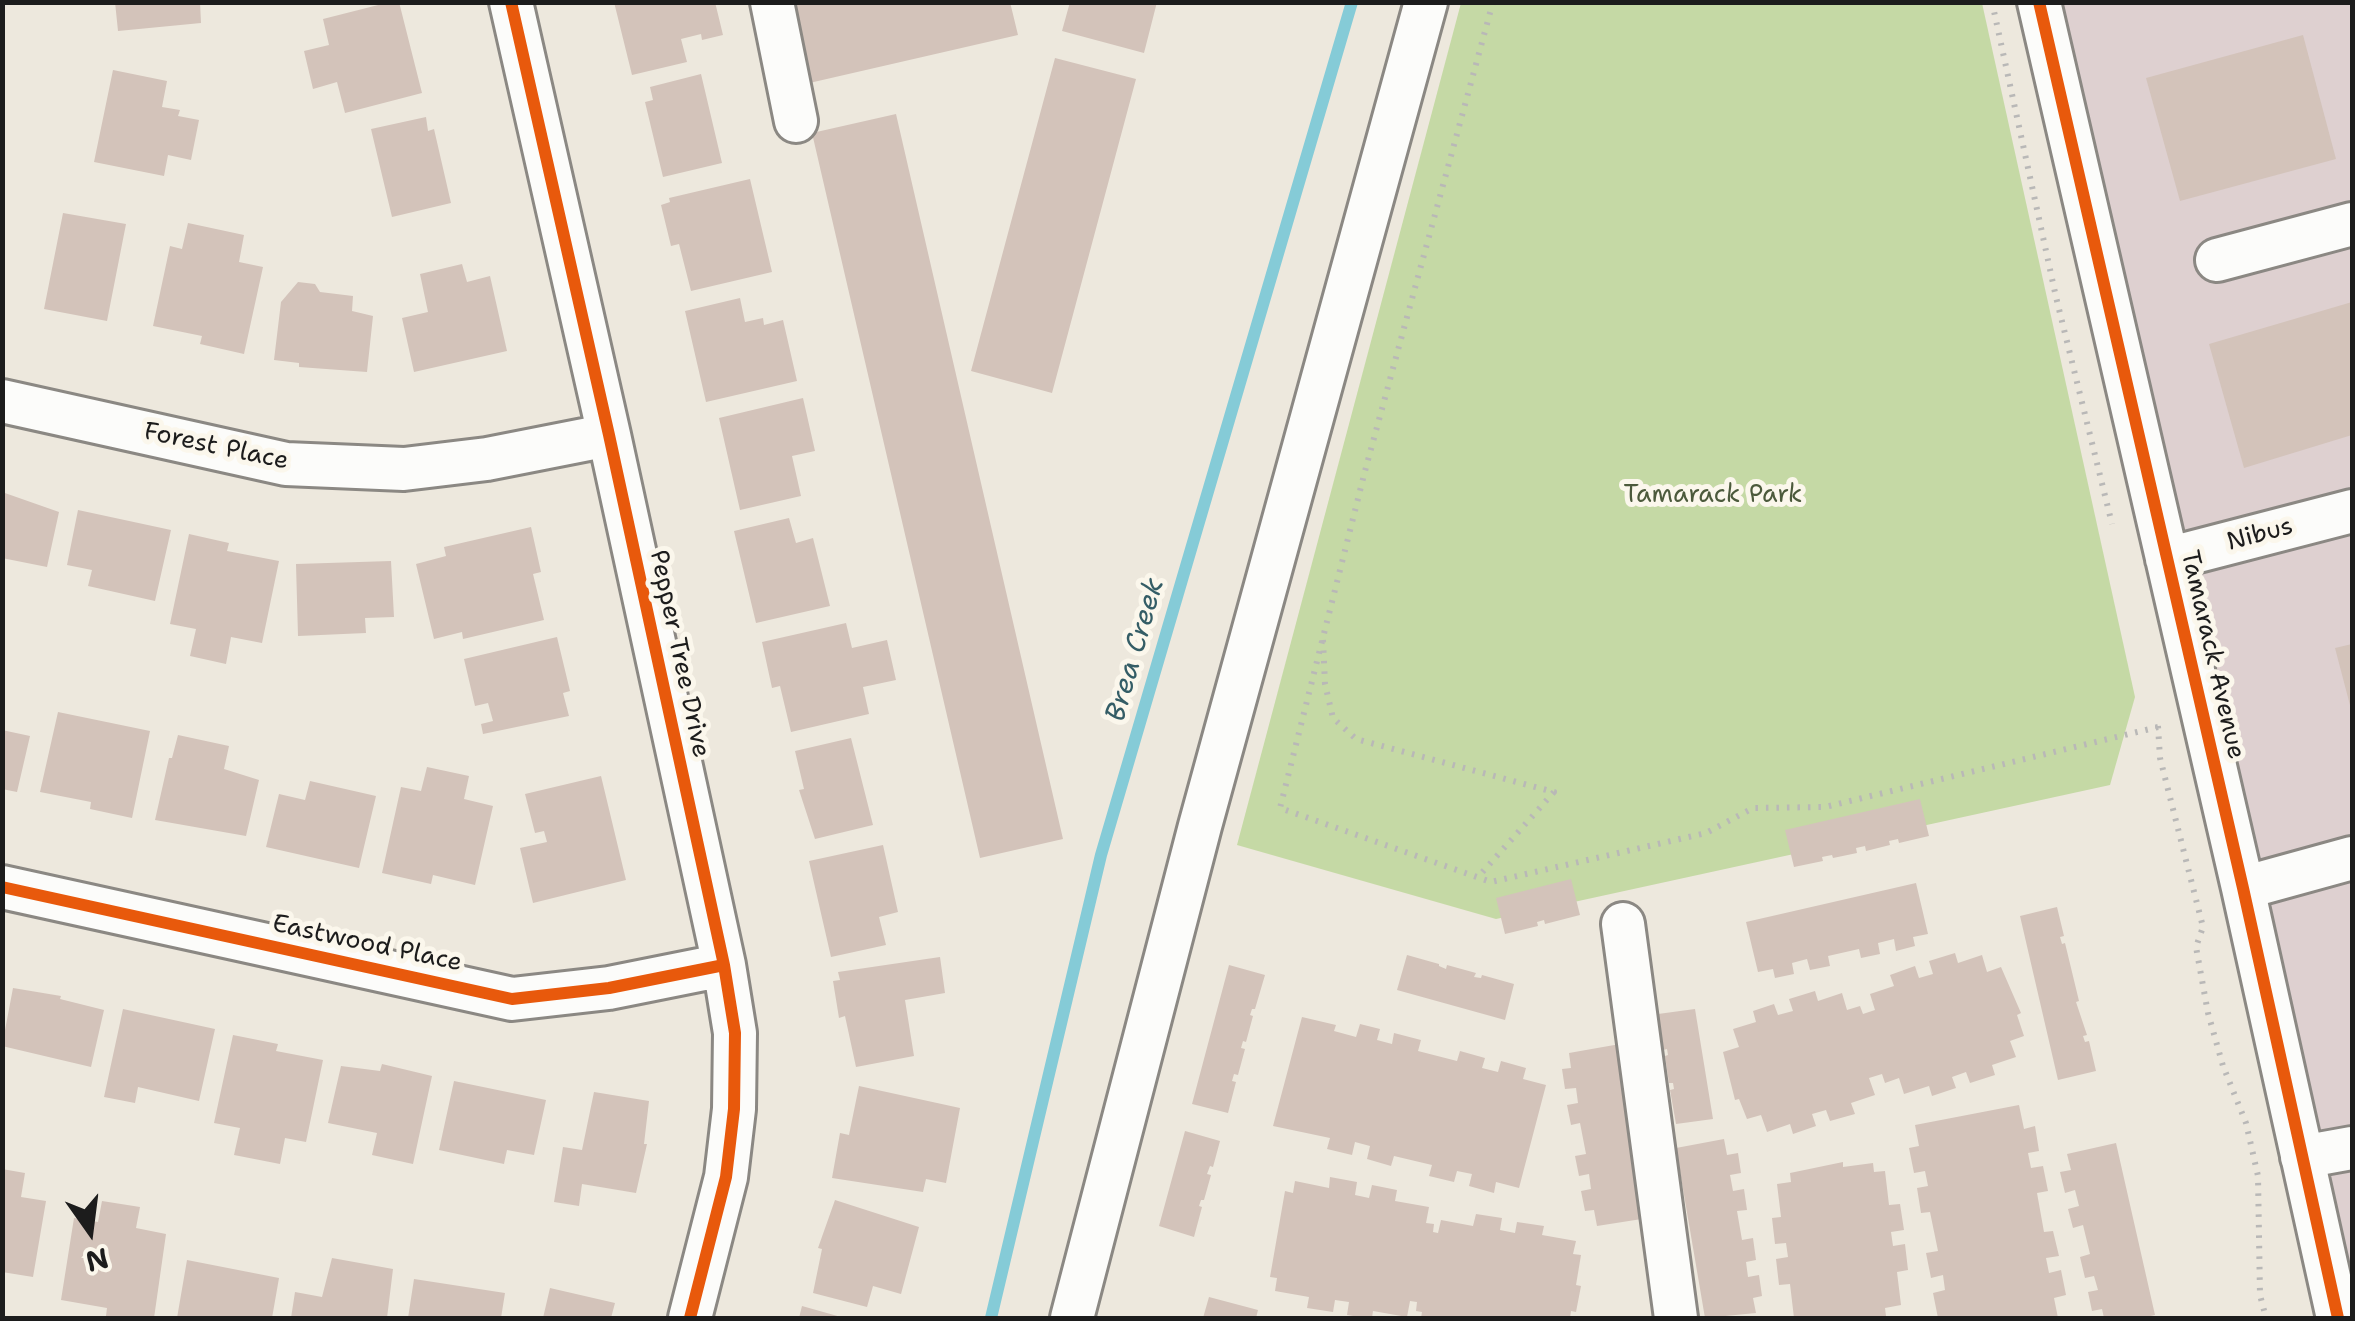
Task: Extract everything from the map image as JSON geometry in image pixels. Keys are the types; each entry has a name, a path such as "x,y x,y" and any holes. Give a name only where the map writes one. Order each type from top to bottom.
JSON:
{"street":[{"name":"Pepper Tree Drive","path":"511,2 724,965 735,1032 734,1109 726,1177 690,1318"},
{"path":"772,2 796,121"},
{"path":"1072,1318 1200,826 1426,2"},
{"name":"Tamarack Avenue","path":"2050,5 2167,559 2338,1318"},
{"path":"2217,260 2352,224"},
{"name":"Forest Place","path":"2,401 286,464 404,468 487,459 608,435"},
{"name":"Nibus","path":"2167,559 2352,511"},
{"path":"2243,888 2352,858"},
{"name":"Eastwood Place","path":"2,887 512,999 609,988 724,965"},
{"path":"1622,924 1676,1318"},
{"path":"2302,1157 2352,1148"}],"path":[{"path":"1493,2 1280,808 1491,882 1706,833 1753,808 1826,807 2158,727"},
{"path":"1992,2 2056,297 2113,528"},
{"path":"1323,634 1325,684 1333,718 1356,739 1554,792 1478,877"},
{"path":"2157,715 2160,758 2202,926 2196,947 2208,1013 2223,1066 2246,1123 2258,1176 2262,1226 2260,1295 2266,1318"}],"shaded area":[{"path":"2040,3 2352,3 2352,1291"}],"green space":[{"name":"Tamarack Park","path":"1461,3 1982,3 2135,697 2110,785 1496,919 1237,845"}],"building":[{"path":"115,2 200,2 201,23 118,31"},
{"path":"399,2 422,93 345,113 337,82 313,89 304,51 329,45 323,19"},
{"path":"614,2 715,2 723,35 702,40 701,34 681,39 687,62 632,75"},
{"path":"793,2 1010,2 1018,35 805,84"},
{"path":"1070,2 1157,2 1144,53 1062,31"},
{"path":"2303,35 2336,159 2180,201 2146,78"},
{"path":"1055,58 1136,79 1052,393 971,371"},
{"path":"113,70 167,81 162,107 180,110 178,116 199,120 191,160 168,155 164,176 94,162"},
{"path":"701,74 722,163 663,177 645,102 653,100 650,87"},
{"path":"896,114 1063,839 980,858 812,133"},
{"path":"426,117 428,131 434,129 451,203 392,217 371,129"},
{"path":"750,179 772,272 691,291 679,244 671,246 661,205 670,202 669,198"},
{"path":"63,213 126,224 107,321 44,309"},
{"path":"188,223 244,235 239,262 263,267 244,354 200,344 202,336 153,326 170,246 182,249"},
{"path":"462,264 467,282 490,276 507,351 414,372 402,318 428,312 420,274"},
{"path":"298,282 315,284 320,292 353,296 352,311 373,316 367,372 299,367 299,363 274,360 281,302"},
{"path":"740,298 745,322 763,318 764,325 783,320 797,381 706,402 685,311"},
{"path":"2352,302 2352,435 2244,468 2209,344"},
{"path":"803,398 815,451 792,456 801,496 740,510 719,418"},
{"path":"2,492 59,512 47,567 2,558"},
{"path":"78,510 171,530 155,601 88,586 92,570 67,565"},
{"path":"789,518 796,543 813,538 830,606 756,623 734,531"},
{"path":"531,527 541,572 533,574 544,620 463,639 462,632 434,639 416,564 446,556 444,547"},
{"path":"189,534 229,543 227,551 279,561 262,643 231,637 226,664 190,656 196,629 170,624"},
{"path":"391,561 394,617 365,618 366,633 298,636 296,564"},
{"path":"846,623 852,648 887,640 896,680 863,687 869,714 791,732 780,686 772,688 762,642"},
{"path":"557,637 570,691 563,693 569,716 483,734 481,724 493,721 488,703 475,706 464,659"},
{"path":"2352,644 2352,709 2351,709 2335,648"},
{"path":"58,712 150,731 132,818 90,809 91,802 40,792"},
{"path":"2,730 30,736 17,792 2,789"},
{"path":"178,735 229,746 224,769 259,780 246,836 155,820"},
{"path":"851,738 873,825 815,839 799,790 804,789 795,751"},
{"path":"427,767 469,776 464,799 493,806 475,885 433,875 431,884 382,873 401,787 421,791"},
{"path":"601,776 626,880 533,903 520,848 547,842 544,831 535,833 525,794"},
{"path":"310,781 376,796 359,868 266,847 279,794 305,800"},
{"path":"1920,799 1929,836 1899,843 1898,839 1889,841 1890,845 1866,851 1865,846 1856,848 1857,853 1822,857 1823,861 1794,867 1785,830"},
{"path":"883,845 898,912 879,917 886,945 831,957 809,861"},
{"path":"1571,879 1580,915 1545,924 1544,920 1537,922 1538,926 1505,934 1496,898"},
{"path":"1916,883 1928,934 1913,937 1915,946 1896,951 1894,939 1878,943 1880,954 1861,958 1859,949 1828,956 1830,966 1810,970 1807,959 1792,963 1794,974 1775,978 1773,969 1758,972 1746,922"},
{"path":"2057,907 2064,936 2060,937 2065,943 2079,1001 2076,1002 2087,1035 2083,1036 2085,1042 2089,1041 2096,1071 2058,1080 2020,916"},
{"path":"1955,953 1958,963 1982,955 1987,972 2001,967 2021,1013 2017,1015 2024,1036 2010,1041 2016,1057 1992,1065 1995,1075 1970,1083 1966,1072 1952,1077 1956,1088 1932,1096 1929,1086 1904,1094 1899,1078 1885,1083 1882,1074 1869,1078 1875,1095 1851,1103 1855,1114 1830,1121 1826,1110 1812,1114 1816,1126 1793,1134 1790,1124 1767,1132 1761,1115 1747,1119 1739,1099 1735,1100 1723,1052 1739,1047 1733,1029 1756,1022 1753,1011 1774,1004 1778,1015 1793,1011 1789,999 1815,991 1818,1001 1842,993 1847,1010 1860,1006 1863,1014 1875,1010 1870,994 1894,986 1890,975 1915,966 1919,978 1933,974 1929,961"},
{"path":"1407,955 1446,969 1447,965 1476,973 1474,977 1482,975 1514,984 1505,1020 1397,990"},
{"path":"940,957 945,993 905,1000 914,1056 856,1067 845,1016 839,1018 833,981 840,980 838,972"},
{"path":"1229,965 1265,975 1241,1048 1245,1049 1238,1075 1234,1074 1232,1081 1236,1082 1228,1113 1192,1104"},
{"path":"13,988 61,996 60,999 104,1010 91,1067 2,1046"},
{"path":"123,1009 215,1029 199,1101 138,1087 135,1103 104,1097"},
{"path":"1695,1009 1713,1119 1676,1124 1670,1090 1674,1089 1673,1083 1669,1083 1665,1056 1668,1055 1667,1049 1663,1050 1658,1014"},
{"path":"1302,1017 1336,1025 1334,1031 1356,1037 1360,1024 1380,1029 1377,1040 1392,1044 1394,1033 1421,1040 1418,1051 1457,1061 1460,1051 1485,1058 1482,1068 1498,1072 1501,1061 1526,1068 1523,1079 1546,1085 1519,1188 1496,1182 1494,1193 1469,1186 1472,1174 1457,1171 1454,1182 1429,1176 1432,1165 1394,1156 1391,1166 1367,1159 1370,1146 1355,1142 1352,1155 1327,1149 1330,1138 1273,1126"},
{"path":"233,1035 278,1044 276,1051 323,1060 306,1142 285,1138 280,1164 234,1155 240,1128 214,1123"},
{"path":"1620,1044 1648,1218 1597,1226 1594,1210 1585,1211 1581,1191 1591,1189 1589,1174 1579,1176 1575,1156 1586,1154 1580,1123 1571,1125 1567,1105 1578,1103 1576,1088 1565,1089 1562,1069 1571,1068 1569,1053"},
{"path":"382,1064 432,1076 413,1164 372,1155 377,1133 328,1123 341,1066 380,1071"},
{"path":"454,1081 546,1100 534,1155 507,1150 504,1164 439,1150"},
{"path":"859,1086 960,1108 946,1183 926,1179 923,1192 832,1178 840,1133 849,1135"},
{"path":"594,1092 649,1101 647,1144 636,1193 582,1184 579,1206 554,1202 563,1147 582,1150"},
{"path":"2019,1105 2024,1129 2035,1126 2039,1151 2028,1153 2031,1168 2043,1166 2048,1191 2037,1193 2044,1232 2053,1231 2059,1256 2046,1258 2049,1273 2061,1270 2066,1295 2054,1298 2058,1318 1938,1318 1933,1293 1945,1290 1943,1275 1931,1278 1926,1253 1938,1251 1930,1212 1921,1213 1917,1188 1928,1186 1925,1171 1914,1173 1909,1148 1919,1146 1915,1125"},
{"path":"1185,1131 1220,1141 1213,1167 1207,1174 1211,1175 1199,1206 1202,1207 1194,1237 1159,1226"},
{"path":"1724,1139 1727,1155 1738,1153 1741,1173 1730,1175 1733,1191 1744,1189 1747,1210 1737,1211 1742,1240 1753,1238 1756,1260 1746,1262 1748,1277 1759,1275 1762,1296 1753,1298 1756,1313 1705,1318 1676,1148"},
{"path":"2116,1143 2155,1315 2142,1318 2104,1318 2102,1309 2092,1311 2088,1292 2098,1290 2094,1276 2085,1278 2080,1257 2090,1254 2083,1225 2073,1228 2068,1209 2079,1206 2075,1190 2065,1193 2060,1172 2071,1170 2067,1154"},
{"path":"1843,1162 1843,1167 1873,1163 1874,1172 1885,1171 1889,1205 1900,1204 1904,1230 1891,1232 1893,1246 1905,1244 1908,1270 1897,1272 1901,1305 1885,1308 1886,1316 1877,1318 1794,1318 1790,1284 1779,1285 1776,1259 1788,1257 1786,1243 1775,1244 1772,1218 1781,1217 1777,1184 1791,1182 1790,1173"},
{"path":"2,1169 25,1173 21,1197 46,1201 33,1277 2,1272"},
{"path":"1330,1177 1357,1182 1355,1195 1369,1198 1372,1185 1397,1190 1395,1201 1429,1207 1426,1223 1434,1224 1433,1232 1438,1233 1441,1220 1473,1226 1476,1214 1502,1218 1500,1230 1515,1233 1517,1222 1544,1226 1542,1235 1576,1241 1573,1254 1581,1255 1576,1285 1581,1286 1576,1312 1571,1311 1570,1318 1421,1318 1422,1312 1416,1311 1417,1302 1410,1301 1407,1317 1373,1311 1372,1318 1366,1318 1347,1315 1349,1302 1335,1300 1333,1312 1307,1308 1309,1297 1275,1291 1277,1278 1270,1277 1285,1191 1293,1193 1295,1181 1329,1188"},
{"path":"835,1200 919,1227 901,1294 873,1286 867,1307 813,1293 822,1249 818,1248"},
{"path":"102,1201 140,1207 136,1228 166,1234 154,1318 106,1316 107,1308 61,1300 74,1218 98,1222"},
{"path":"332,1258 393,1269 387,1318 291,1318 295,1292 322,1297"},
{"path":"187,1260 279,1278 272,1318 177,1318"},
{"path":"414,1279 505,1293 501,1318 408,1318"},
{"path":"550,1288 615,1303 611,1318 543,1318"},
{"path":"1209,1297 1258,1310 1256,1318 1203,1318"},
{"path":"802,1306 841,1317 841,1318 799,1318"}],"waterway":[{"name":"Brea Creek","path":"991,1318 1101,855 1352,2"}],"cycle path":[{"path":"511,2 609,435 724,965 735,1033 734,1109 726,1177 690,1318"},
{"path":"2039,2 2338,1318"},
{"path":"2,887 512,999 609,988 724,965"}]}
